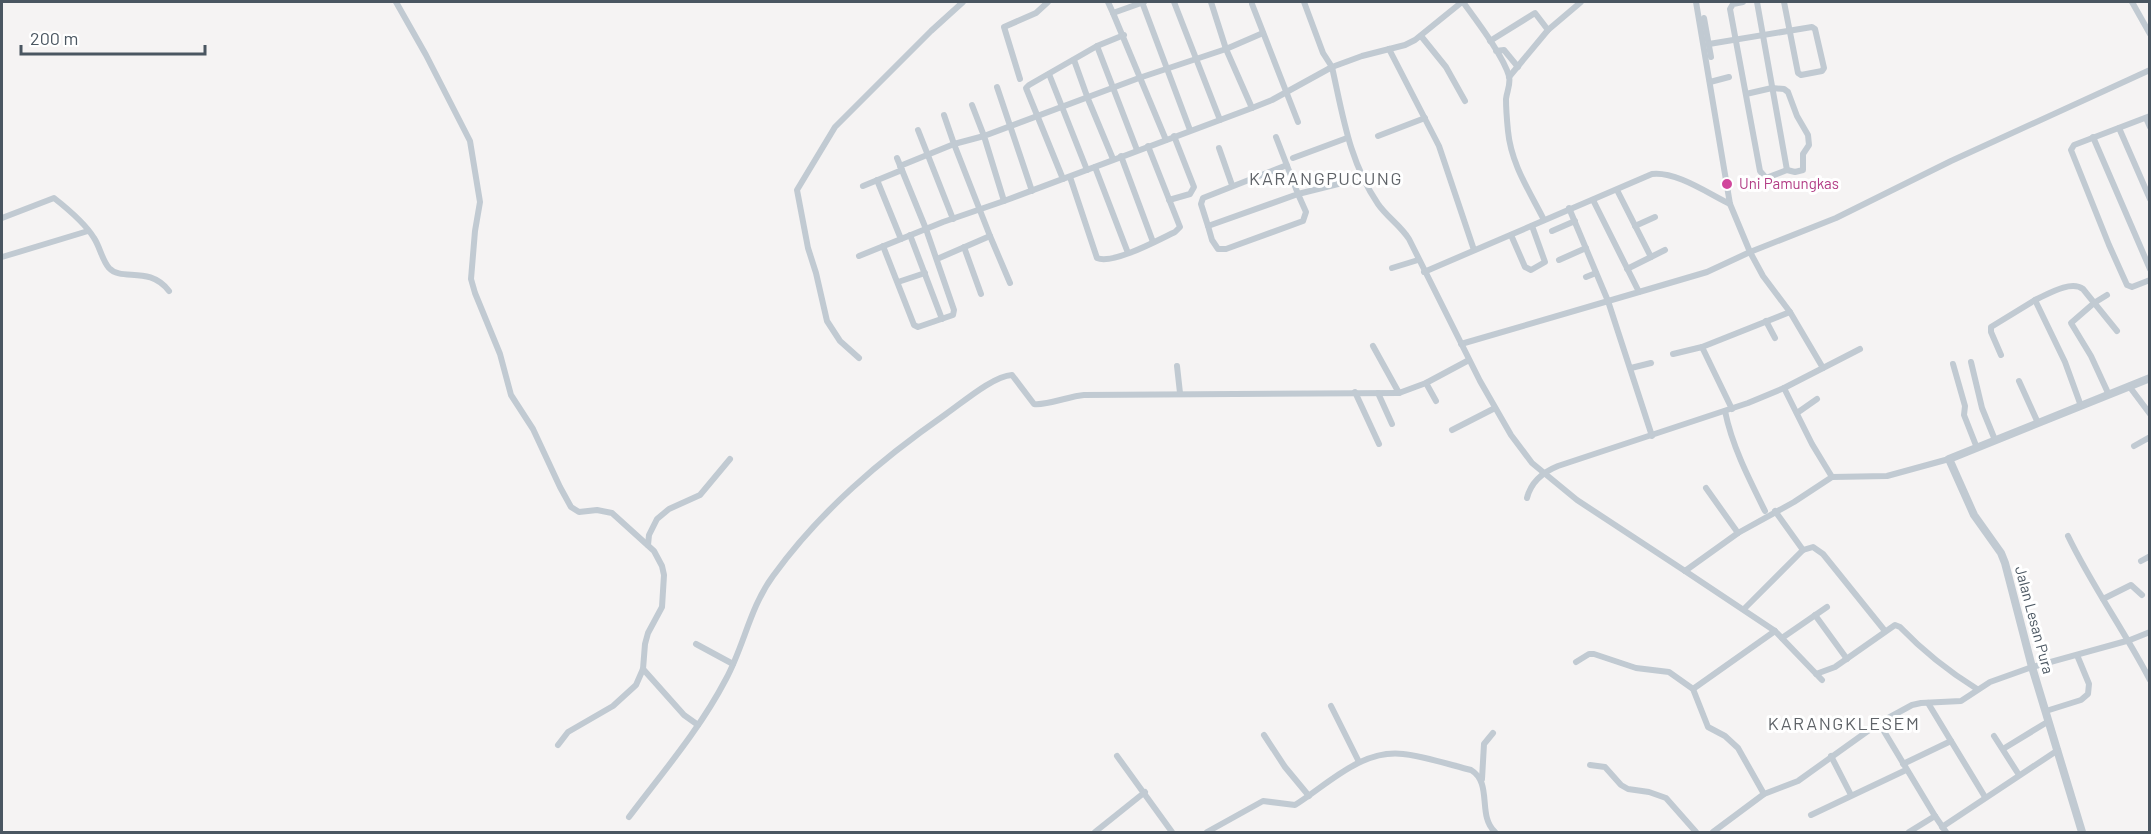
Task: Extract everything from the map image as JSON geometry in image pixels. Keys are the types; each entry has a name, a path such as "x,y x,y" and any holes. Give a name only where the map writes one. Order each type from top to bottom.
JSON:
{"street":[{"path":"396,2 470,141 480,202 471,279 500,354 511,395 533,429 571,507 579,512 597,510 612,513 648,545 659,560 664,575 662,607 648,633 644,669 636,685 613,706 568,732 558,745"},
{"path":"859,358 840,340 827,321 808,248 797,190 835,127 930,31 963,2"},
{"path":"1020,79 1004,27 1036,13 1048,2"},
{"path":"1108,2 1124,35 1139,78 1166,140"},
{"path":"1113,13 1143,2 1166,70 1190,130"},
{"path":"1174,2 1220,120"},
{"path":"1211,2 1226,49 1252,108"},
{"path":"1304,2 1323,53 1332,68 1347,138 1362,178 1380,207 1401,226 1495,408 1532,463 1576,500 1775,631 1822,680"},
{"path":"859,256 1252,108 1332,68 1362,56 1404,45 1421,36 1462,2 1490,41 1509,77"},
{"path":"1544,220 1522,180 1511,150 1506,98 1509,77 1548,30 1581,2"},
{"path":"1696,2 1730,204 1750,252 1763,276 1790,312 1823,368"},
{"path":"1743,2 1730,6 1735,39 1762,175 1766,178 1787,170 1795,172 1803,170 1803,154 1809,145 1808,135 1797,116 1788,92 1784,88 1772,88 1746,94"},
{"path":"1757,2 1787,170"},
{"path":"1709,44 1790,30 1814,27 1824,70 1799,75 1790,30 1784,2"},
{"path":"2132,2 2150,34"},
{"path":"1252,4 1298,122"},
{"path":"1490,41 1535,13 1548,30"},
{"path":"1704,18 1711,57"},
{"path":"863,186 927,154 1088,99 1139,78 1226,49 1263,33"},
{"path":"1124,35 1097,46 1026,88 1036,116 1066,178 1097,258 1105,261 1128,253 1175,232 1180,227 1148,146"},
{"path":"1421,36 1446,67 1465,101"},
{"path":"1097,46 1137,150"},
{"path":"1389,49 1446,162 1474,250"},
{"path":"1496,51 1504,50 1518,67"},
{"path":"1074,60 1113,159"},
{"path":"1461,344 1707,272 1750,252 1836,218 1951,161 2150,70"},
{"path":"1049,74 1087,170"},
{"path":"1710,82 1729,77"},
{"path":"997,87 1032,190"},
{"path":"972,105 1004,201"},
{"path":"944,115 979,210 1010,283"},
{"path":"2150,127 2148,117 2072,147 2075,162 2127,285 2132,287 2150,280"},
{"path":"1378,136 1425,118"},
{"path":"2119,128 2150,199"},
{"path":"918,130 953,219"},
{"path":"1169,200 1190,194 1194,187 1174,136"},
{"path":"1276,137 1306,212 1303,220 1221,250 1215,246 1201,200 1232,185 1287,165"},
{"path":"2093,137 2150,269"},
{"path":"1293,158 1347,138"},
{"path":"1219,148 1232,185"},
{"path":"1121,156 1153,242"},
{"path":"883,246 914,325 918,327 953,315 954,310 937,259 897,158"},
{"path":"1095,167 1128,253"},
{"path":"1424,272 1569,208 1617,190 1643,177 1660,173 1677,178 1730,204"},
{"path":"1208,226 1298,194 1362,178"},
{"path":"877,180 901,239"},
{"path":"1617,190 1651,257"},
{"path":"2,218 53,197 94,237 110,268 117,272 154,277 169,291"},
{"path":"1593,200 1639,292"},
{"path":"1569,208 1608,301 1652,435"},
{"path":"1635,226 1654,217"},
{"path":"1552,231 1575,221"},
{"path":"1511,235 1526,267 1531,270 1538,267 1545,262 1532,226"},
{"path":"2,257 88,231"},
{"path":"910,235 942,319"},
{"path":"937,259 990,236"},
{"path":"964,247 981,294"},
{"path":"1559,260 1586,248"},
{"path":"1627,269 1665,250"},
{"path":"1392,268 1418,260"},
{"path":"901,280 924,273"},
{"path":"1586,277 1596,273"},
{"path":"2001,355 1991,327 2035,300 2070,286 2077,285 2117,331"},
{"path":"2107,295 2094,303 2071,324 2091,356 2109,395"},
{"path":"2035,300 2065,362 2081,406"},
{"path":"1673,354 1702,347 1790,312"},
{"path":"1766,321 1775,338"},
{"path":"1374,346 1399,393"},
{"path":"1702,347 1732,409"},
{"path":"1527,498 1544,472 1557,466 1732,409 1784,388 1860,349"},
{"path":"628,817 698,725 728,677 753,611 772,577 812,526 842,496 931,425 991,383 1012,375 1034,404 1041,405 1066,397 1084,395 1399,393 1426,383 1469,360"},
{"path":"1971,362 1978,397 1995,440"},
{"path":"1630,368 1651,363"},
{"path":"1953,364 1965,406 1964,415 1977,448"},
{"path":"1177,366 1180,393"},
{"path":"1685,571 1738,532 1794,502 1832,477 1887,476 1949,459 2150,378"},
{"path":"2019,381 2038,423"},
{"path":"1426,383 1436,401"},
{"path":"2129,386 2150,414"},
{"path":"1784,388 1832,477"},
{"path":"1355,392 1379,444"},
{"path":"1378,393 1392,424"},
{"path":"1797,413 1817,399"},
{"path":"1452,430 1495,408"},
{"path":"1725,411 1746,472 1764,511"},
{"path":"2134,446 2150,437"},
{"path":"648,545 649,535 657,519 669,510 700,495 730,459"},
{"name":"Jalan Lesan Pura","path":"1949,459 1974,515 2003,558 2032,667 2082,832"},
{"path":"1706,488 1738,532"},
{"path":"1775,511 1803,550"},
{"path":"2068,536 2086,573 2130,640 2150,680"},
{"path":"1744,609 1803,550 1813,547 1823,554 1885,631"},
{"path":"2141,561 2150,556"},
{"path":"2103,599 2132,585 2142,595"},
{"path":"1782,638 1827,607"},
{"path":"1815,615 1847,659"},
{"path":"1816,674 1835,667 1895,625 1956,677 1977,689"},
{"path":"1693,689 1775,631"},
{"path":"1713,832 1764,794 1792,784 1879,723 1912,705 1928,702 1958,702 1990,682 2150,632"},
{"path":"696,644 732,664"},
{"path":"1576,662 1589,654 1594,654 1636,668 1669,672 1693,689 1708,727 1733,741 1764,794"},
{"path":"2046,711 2081,700 2088,694 2089,684 2077,655"},
{"path":"644,669 684,715 698,725"},
{"path":"1928,702 1985,797"},
{"path":"1331,706 1359,762"},
{"path":"2003,749 2049,721"},
{"path":"1879,723 1944,830 1985,797 2058,750"},
{"path":"1493,733 1485,744 1482,779 1487,822 1495,832"},
{"path":"1264,735 1285,767 1309,796"},
{"path":"1994,736 2019,775"},
{"path":"1810,815 1951,741"},
{"path":"1207,832 1263,801 1273,801 1290,806 1359,762 1383,755 1406,754 1472,770 1482,779"},
{"path":"1117,756 1172,832"},
{"path":"1831,756 1851,795"},
{"path":"1590,765 1605,767 1616,781 1628,789 1649,792 1666,798 1696,832"},
{"path":"1095,832 1144,792"},
{"path":"1909,832 1935,816"}],"place":[{"name":"Uni Pamungkas","path":"1727,184"}],"district":[{"name":"KARANGPUCUNG","path":"1326,179"},
{"name":"KARANGKLESEM","path":"1844,724"}]}
